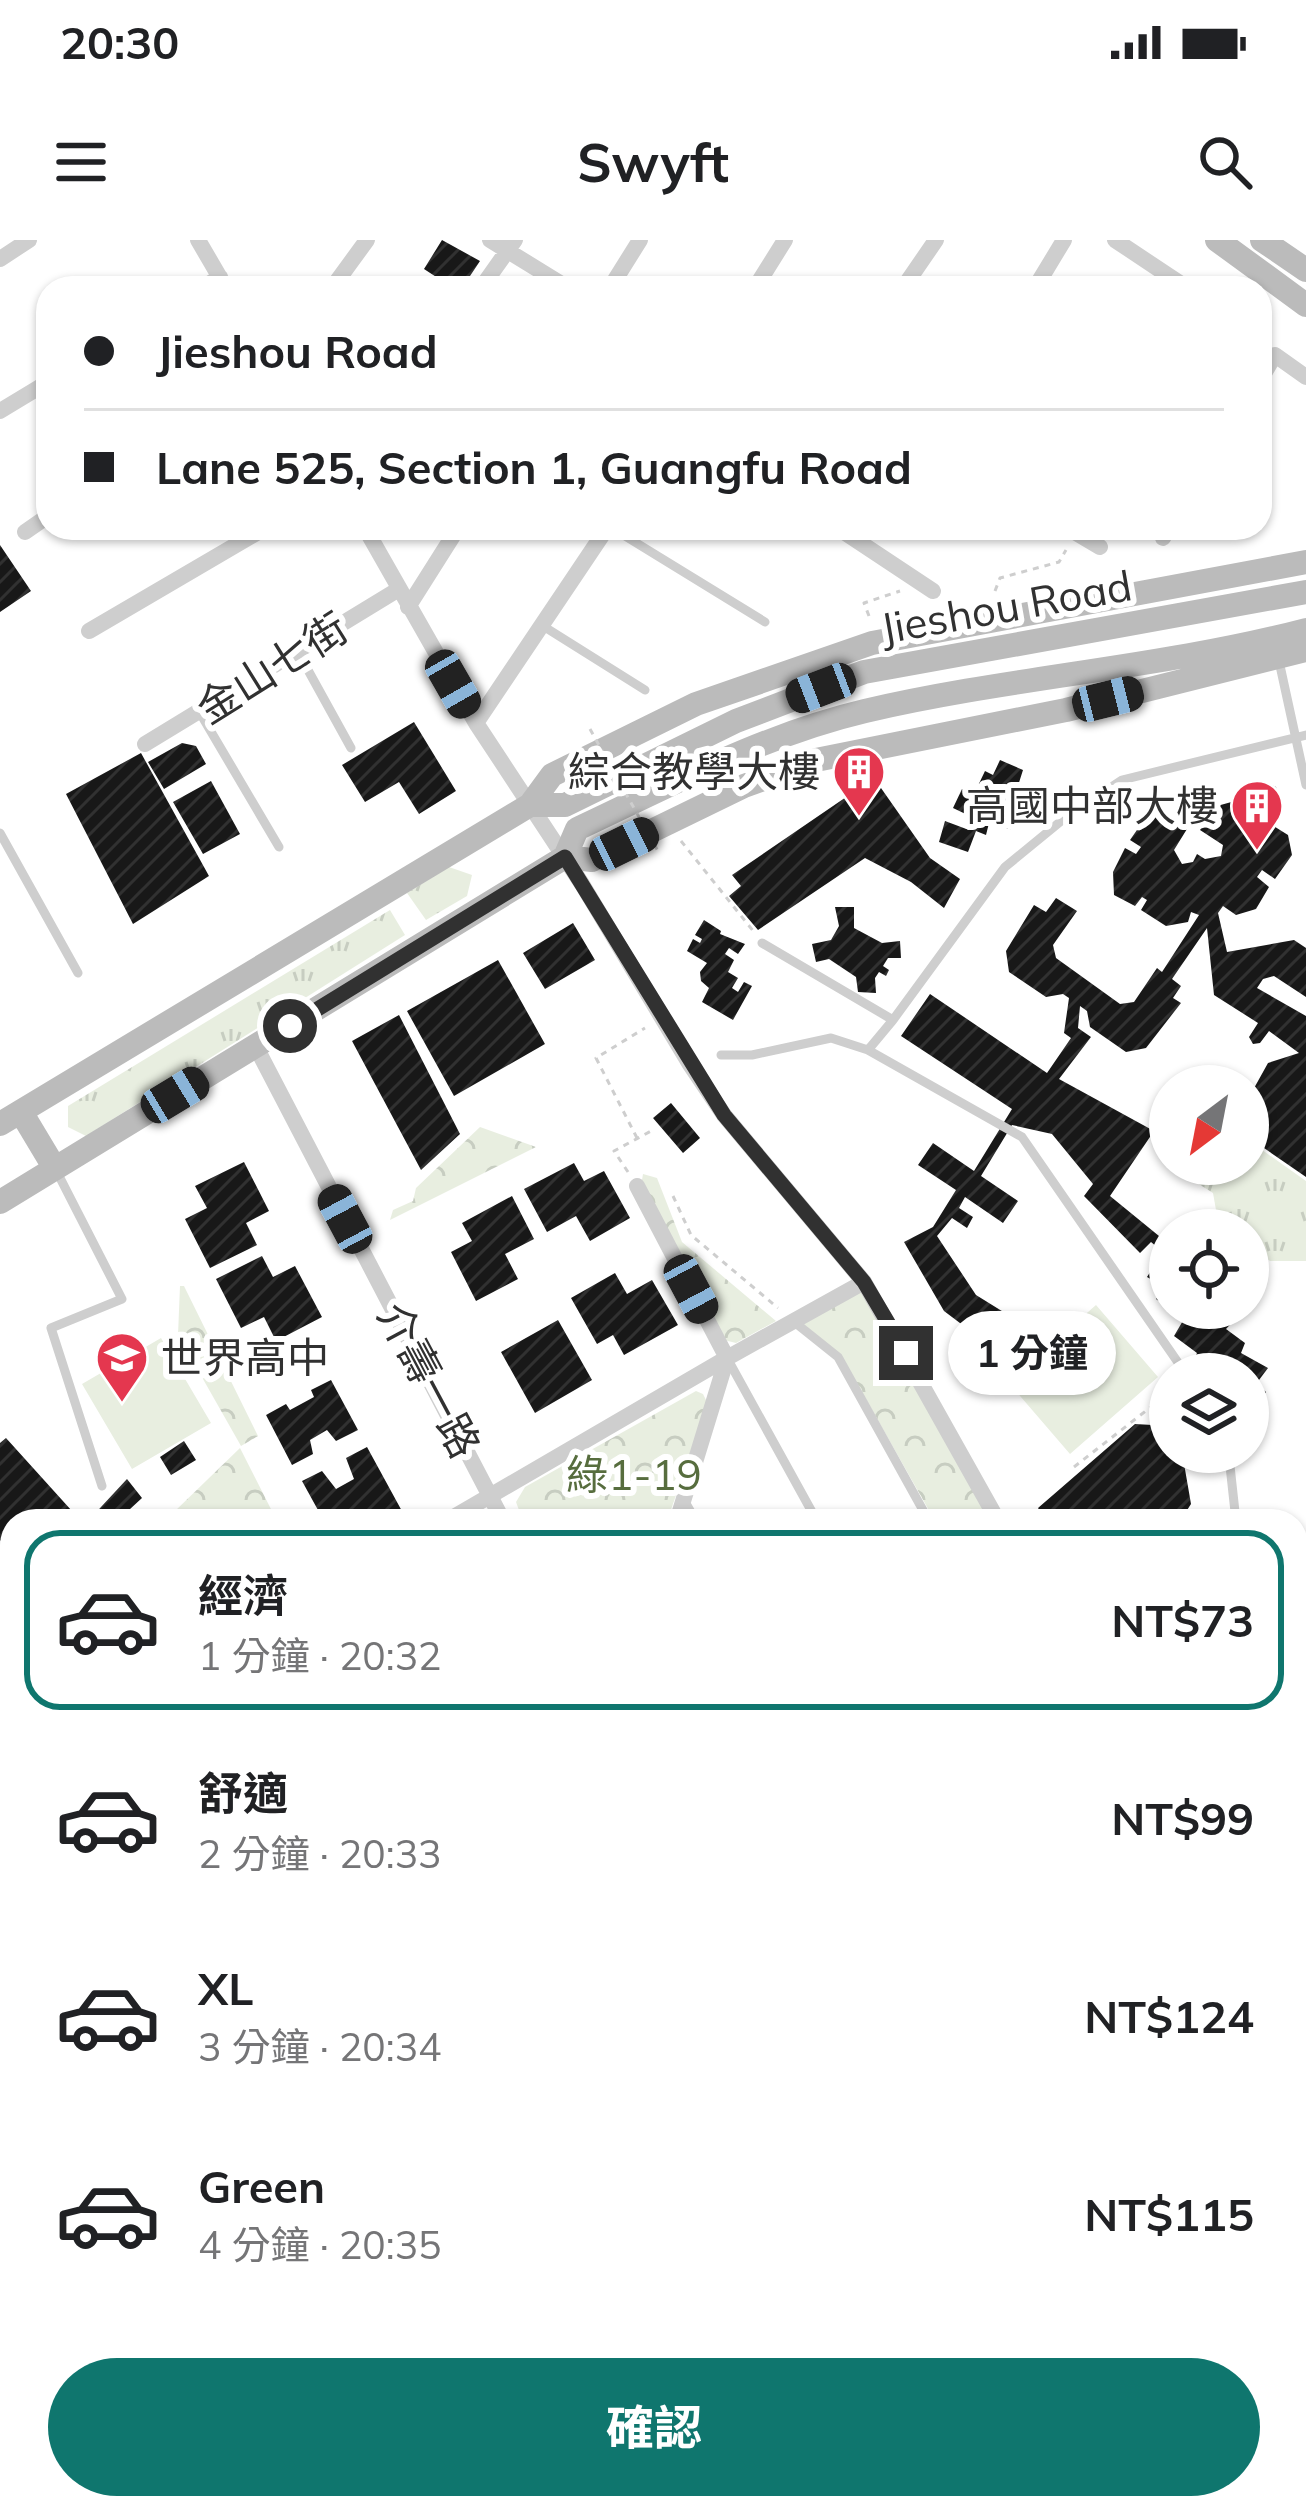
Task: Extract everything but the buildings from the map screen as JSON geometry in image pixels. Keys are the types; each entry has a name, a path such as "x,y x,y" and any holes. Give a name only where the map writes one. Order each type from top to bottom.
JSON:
{"street":[{"path":"198,240 220,276"},
{"path":"211,258 223,240"},
{"path":"341,276 367,240"},
{"path":"490,240 511,245 552,276"},
{"path":"618,276 640,240"},
{"path":"762,276 785,240"},
{"path":"912,276 937,240"},
{"path":"1042,276 1064,240"},
{"path":"1115,240 1167,276"},
{"path":"1217,240 1266,276"},
{"path":"1262,240 1306,270"},
{"path":"0,259 20,242"},
{"path":"489,276 511,245"},
{"path":"1272,280 1306,305"},
{"path":"1272,352 1306,377"},
{"path":"0,411 36,389"},
{"path":"25,532 36,524"},
{"path":"88,631 245,540"},
{"path":"372,540 476,723 724,1115 864,1282 991,1509"},
{"path":"408,607 450,540"},
{"path":"476,723 601,540"},
{"path":"856,540 928,588"},
{"path":"1088,540 1100,547"},
{"name":"Jieshou Road","path":"10,1118 530,805 552,775 696,704 872,643 1306,562"},
{"name":"金山七街","path":"145,744 399,590"},
{"name":"Jieshou Road","path":"530,805 565,805 736,721 864,672 1306,592"},
{"name":"Jieshou Road","path":"565,857 592,860 744,786 816,760 1066,710 1276,648 1306,630"},
{"name":"Jieshou Road","path":"0,1202 565,857 577,829 747,748 864,711 1276,648 1306,650"},
{"name":"介壽一路","path":"256,1047 497,1509"},
{"path":"10,1118 54,1167"},
{"path":"637,1186 727,1358 681,1509"},
{"path":"468,1509 864,1282"}],"lane":[{"path":"629,540 765,622"},
{"path":"543,626 645,690"},
{"path":"1276,648 1301,736 1306,785"},
{"path":"298,652 351,748"},
{"path":"200,713 279,847"},
{"path":"868,1050 1005,867 1066,817 1122,780 1301,736"},
{"path":"0,833 5,854 78,973"},
{"path":"763,943 893,1019"},
{"path":"721,1054 752,1055 831,1038 868,1050 1022,1137 1171,1353"},
{"path":"54,1167 122,1299 51,1328 102,1486"},
{"path":"793,1321 838,1358 922,1509"},
{"path":"727,1358 810,1509"},
{"path":"1231,1473 1235,1509"},
{"path":"684,1500 689,1509"}],"path":[{"path":"995,591 1000,578 1059,562 1067,540"},
{"path":"869,616 864,603 928,588"},
{"path":"590,730 659,853"},
{"path":"676,835 763,943"},
{"path":"637,1138 596,1058 662,1019"},
{"path":"637,1186 614,1151 653,1130"},
{"path":"674,1196 691,1235 793,1321"},
{"path":"1074,1467 1149,1408"}],"green space":[{"path":"449,867 472,875 467,896 426,920 407,893"},
{"path":"390,910 405,935 86,1136 68,1127 68,1106"},
{"path":"480,1127 536,1147 390,1220 393,1210 413,1201 416,1188"},
{"path":"1269,1155 1306,1181 1306,1261 1269,1260 1269,1209 1216,1209 1213,1193 1200,1185 1269,1185"},
{"path":"643,1174 657,1178 682,1242 776,1321 736,1343 724,1340"},
{"path":"180,1286 258,1436 241,1446 178,1335"},
{"path":"860,1289 985,1509 928,1509 841,1355 803,1324"},
{"path":"1096,1305 1149,1367 1149,1385 1070,1454 1008,1382"},
{"path":"161,1338 211,1423 132,1469 82,1384"},
{"name":"綠1-19","path":"696,1391 708,1404 671,1509 519,1509 516,1502 525,1487"},
{"path":"240,1448 271,1509 177,1509"}],"place":[{"name":"綜合教學大樓","path":"859,818"},
{"name":"高國中部大樓","path":"1257,852"},
{"name":"世界高中","path":"122,1404"}],"route":[{"path":"290,1026 565,857 724,1115 864,1282 906,1353"}]}
